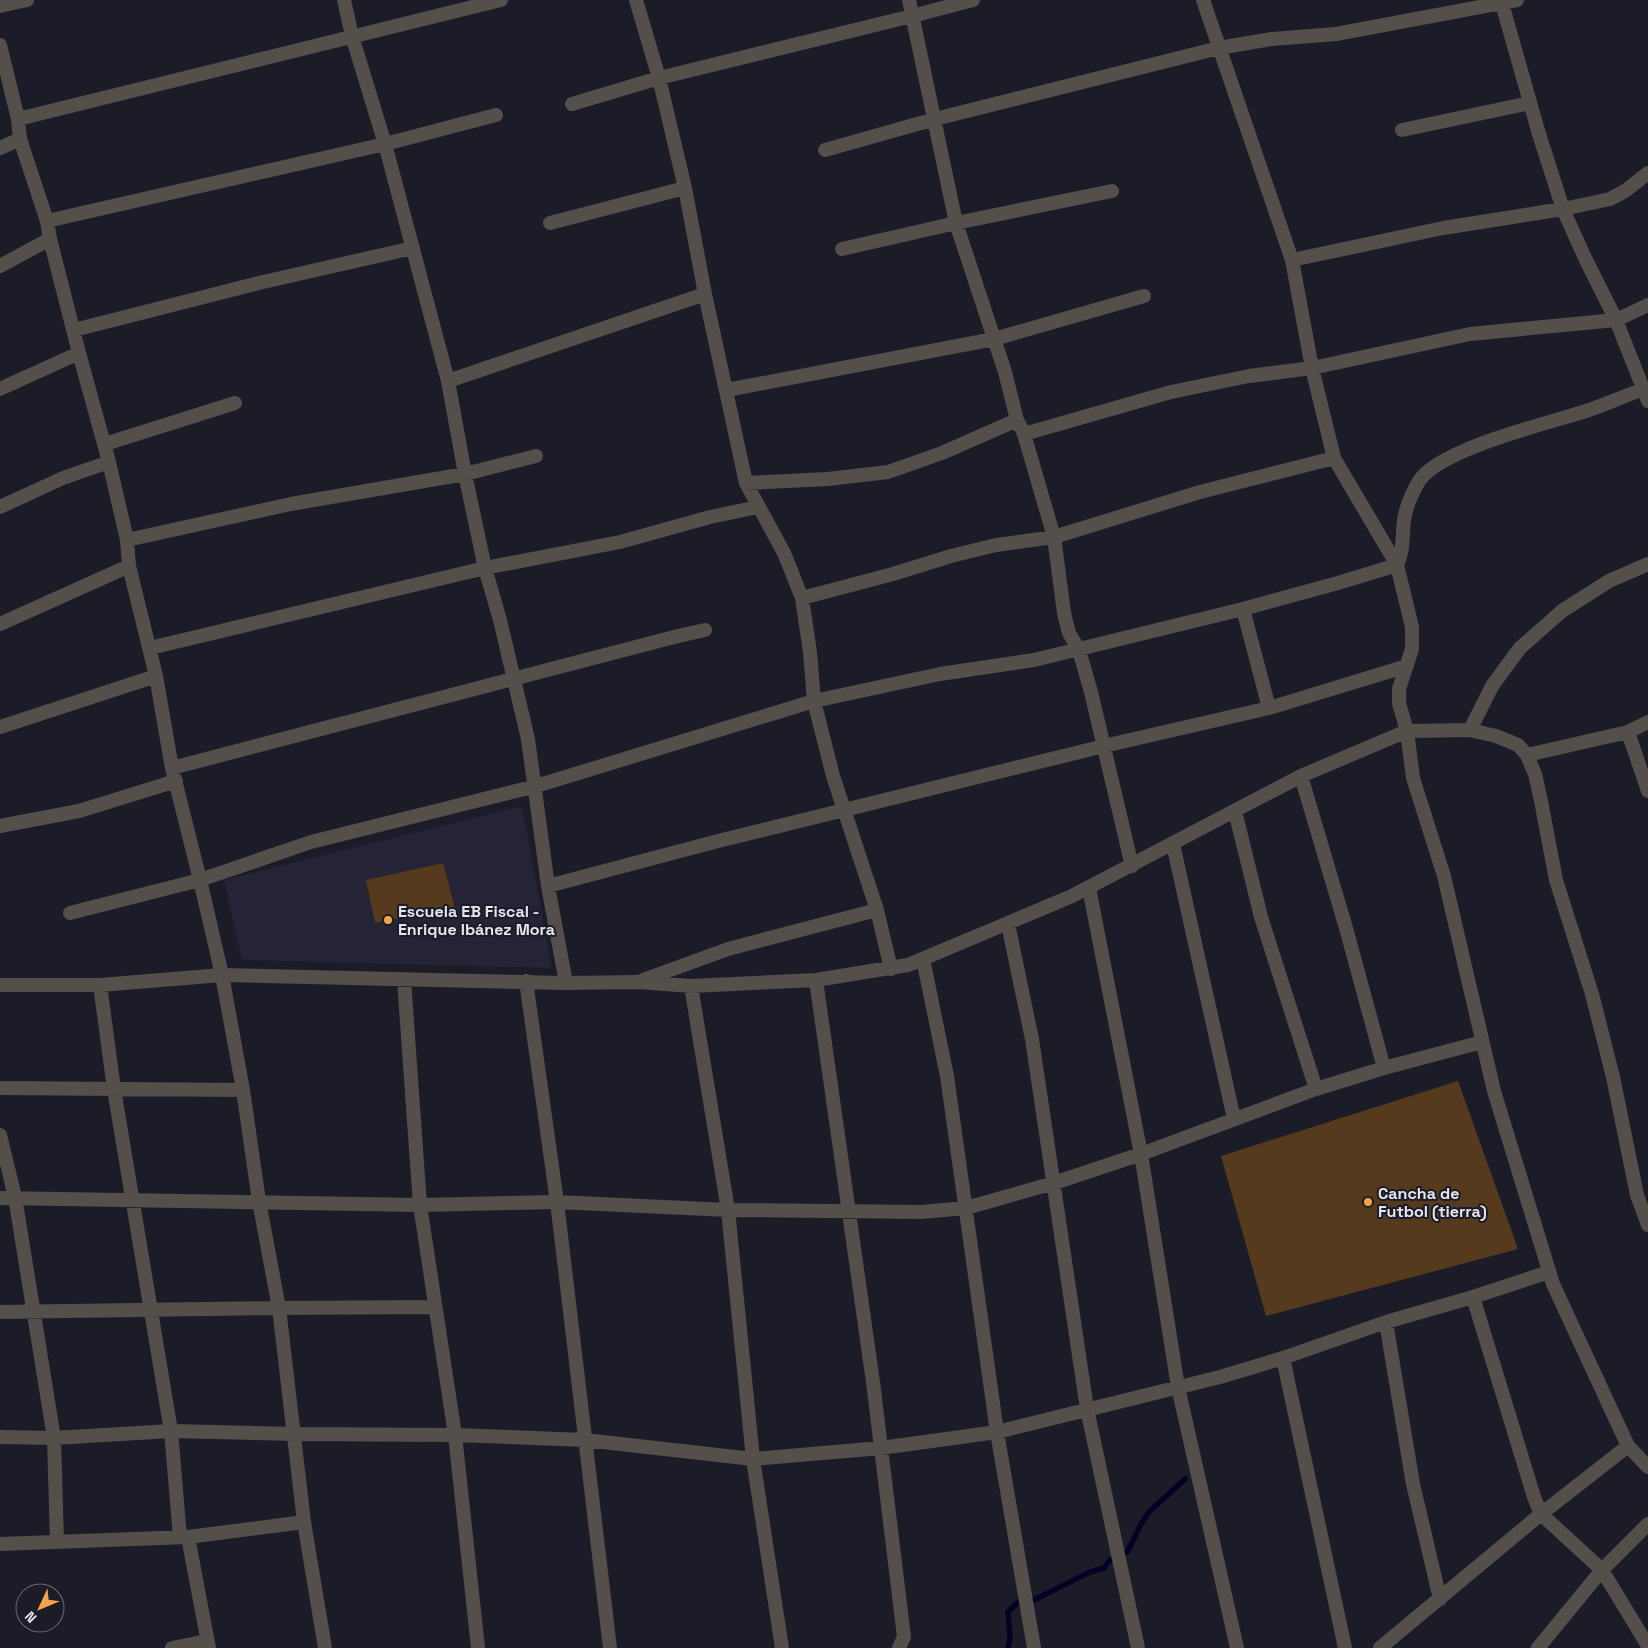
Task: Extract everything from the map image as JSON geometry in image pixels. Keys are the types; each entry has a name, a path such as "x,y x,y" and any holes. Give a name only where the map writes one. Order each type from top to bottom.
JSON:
{"street":[{"path":"0,6 27,0"},
{"path":"344,0 352,36 385,144 448,380 485,568 500,620 528,739 536,786 548,886 566,983"},
{"path":"18,119 501,0"},
{"path":"636,0 659,78 685,188 705,294 746,483 784,553 802,598 810,652 814,701 833,776 877,910 891,969"},
{"path":"909,0 956,223 994,339 1017,420 1024,434 1054,537 1064,613 1069,633 1079,650 1132,866"},
{"path":"572,104 659,78 973,0"},
{"path":"1203,0 1292,260 1312,368 1334,458 1397,565 1412,627 1412,649 1399,689 1399,703 1407,731 1413,778 1444,876 1494,1091 1553,1284 1628,1446 1648,1467"},
{"path":"825,150 935,119 1219,48 1272,38 1336,34 1517,0"},
{"path":"70,913 200,880 311,842 536,786 814,701 940,674 1034,660 1079,650 1338,584 1397,565 1402,554 1405,519 1410,498 1420,480 1433,467 1455,454 1521,431 1646,395 1616,320 1563,209 1501,2"},
{"path":"0,44 18,119 20,139 47,221 79,353 110,462 127,540 129,566 150,648 174,775 222,975 279,1308 304,1522 324,1648"},
{"path":"1402,130 1530,103"},
{"path":"47,221 385,144 496,116"},
{"path":"0,148 20,139"},
{"path":"1292,260 1444,228 1563,209 1610,198 1625,191 1648,173"},
{"path":"550,223 685,188"},
{"path":"842,249 1112,191"},
{"path":"0,266 50,239"},
{"path":"74,330 263,282 413,248"},
{"path":"448,380 705,294"},
{"path":"727,390 994,339 1144,296"},
{"path":"1024,434 1171,392 1249,376 1312,368 1470,334 1616,320 1648,305"},
{"path":"0,389 79,353"},
{"path":"104,444 235,404"},
{"path":"746,483 828,479 888,472 942,453 1017,420"},
{"path":"127,540 291,504 465,474 536,456"},
{"path":"802,598 996,545 1054,537 1200,492 1334,458"},
{"path":"0,507 63,478 110,462"},
{"path":"150,648 485,568 620,542 710,517 758,507"},
{"path":"1470,730 1492,686 1520,648 1562,611 1609,581 1648,564"},
{"path":"0,624 129,566"},
{"path":"1243,609 1269,708"},
{"path":"0,826 80,811 174,775 515,680 705,630"},
{"path":"548,886 718,841 1104,746 1269,708 1407,666"},
{"path":"0,727 156,676"},
{"path":"1527,755 1628,732 1648,722"},
{"path":"0,985 100,985 222,975 566,983 638,982 691,986 748,985 816,980 891,969 908,966 1088,888 1301,776 1407,731 1470,730 1496,736 1518,745 1527,755 1535,774 1542,801 1556,880 1592,994 1613,1077 1638,1195 1648,1225"},
{"path":"1628,732 1648,791"},
{"path":"1301,776 1346,928 1384,1068"},
{"path":"1235,811 1261,917 1316,1089"},
{"path":"1173,844 1234,1119"},
{"path":"1088,888 1141,1154 1178,1387 1237,1648"},
{"path":"638,982 728,949 877,910"},
{"path":"1008,924 1032,1039 1087,1409 1138,1648"},
{"path":"922,960 947,1076 997,1432 1034,1648"},
{"path":"404,980 420,1205 455,1435 478,1648"},
{"path":"816,980 850,1212 904,1637 899,1648"},
{"path":"526,982 557,1202 610,1648"},
{"path":"100,985 114,1089 171,1431 184,1537 208,1644 172,1648"},
{"path":"691,986 728,1210 753,1459 782,1648"},
{"path":"0,1198 420,1205 557,1202 728,1210 850,1212 921,1212 966,1208 1054,1183 1141,1154 1316,1089 1384,1068 1482,1042"},
{"path":"0,1088 243,1090"},
{"path":"0,1135 15,1197 54,1438 58,1542"},
{"path":"0,1437 54,1438 171,1431 455,1435 585,1440 753,1459 880,1448 997,1432 1220,1377 1386,1322 1473,1297 1549,1272"},
{"path":"1473,1297 1534,1497 1541,1514 1602,1570 1648,1646"},
{"path":"0,1312 436,1308"},
{"path":"1386,1322 1413,1484 1440,1599"},
{"path":"1282,1358 1346,1648"},
{"path":"1380,1648 1541,1514 1628,1446"},
{"path":"0,1544 184,1537 304,1522"},
{"path":"1540,1647 1602,1570 1648,1524"}],"shaded area":[{"name":"Escuela EB Fiscal - Enrique Ibánez Mora","path":"522,806 552,968 242,960 224,880"},
{"path":"443,863 455,908 375,923 366,880"},
{"name":"Cancha de Futbol (tierra)","path":"1458,1081 1518,1249 1266,1316 1221,1156"}],"waterway":[{"path":"1008,1648 1010,1638 1008,1612 1018,1602 1034,1600 1090,1572 1104,1568 1109,1561 1128,1551 1149,1512 1185,1479"}],"place":[{"name":"Escuela EB Fiscal - Enrique Ibánez Mora","path":"388,920"},
{"name":"Cancha de Futbol (tierra)","path":"1368,1202"}]}
